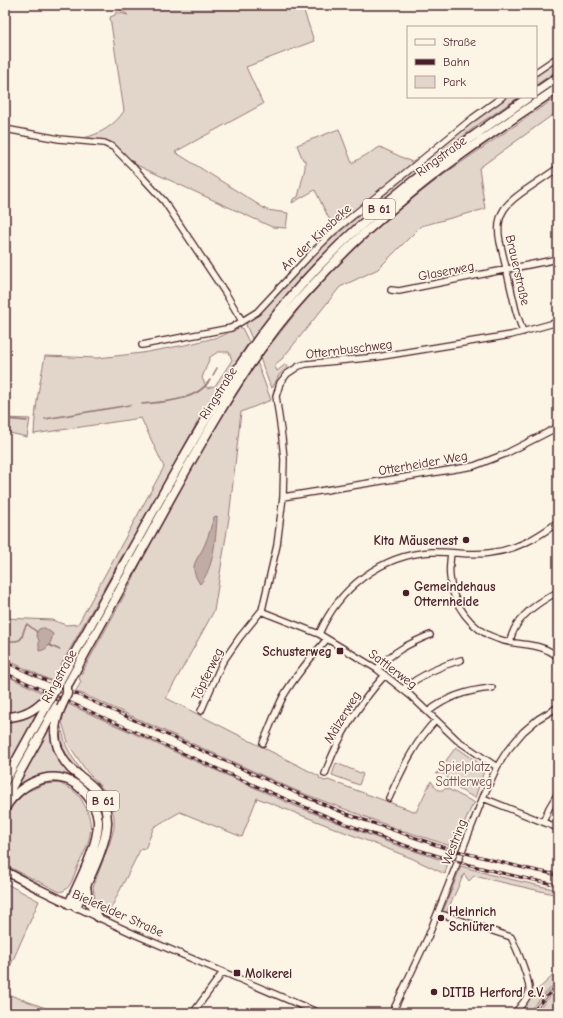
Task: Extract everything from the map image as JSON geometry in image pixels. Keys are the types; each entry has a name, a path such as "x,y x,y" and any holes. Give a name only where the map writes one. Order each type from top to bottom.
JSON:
{"highway":[{"path":"537,91 558,77"},
{"name":"Ringstraße","path":"5,782 53,703 67,686 203,439 256,355 284,319 308,290 343,253 410,193 558,88"},
{"name":"Ringstraße","path":"53,703 48,694 54,692 196,435 226,384 277,313 336,248 371,215 416,178 528,98"},
{"name":"Ringstraße","path":"5,799 53,703"},
{"name":"B 61","path":"5,717 19,716 40,705 53,703 56,716 56,744 60,753 71,769 98,793 103,802 106,812 106,833 86,886 72,905"},
{"path":"5,808 21,788 33,781 47,778 65,779 84,791 90,799 95,808 98,820 97,832 93,849 72,905"},
{"path":"86,886 90,905 98,917"}],"main road":[{"name":"Bielefelder Straße","path":"5,871 39,890 72,905"}],"street":[{"path":"537,71 558,56"},
{"name":"An der Kinsbeke","path":"142,345 231,328 257,312 334,231 473,118 501,98"},
{"path":"5,129 60,139 104,143 112,147 144,178 164,201 226,294 242,321"},
{"name":"Brauerstraße","path":"523,332 516,311 498,234 499,220 504,209 514,197 558,168"},
{"name":"Glaserweg","path":"391,290 399,291 558,259"},
{"name":"Otternbuschweg","path":"262,610 277,545 284,497 284,459 276,396 280,383 292,370 306,364 405,353 511,336 558,322"},
{"name":"Otterheider Weg","path":"284,497 474,466 504,454 558,427"},
{"path":"319,634 330,612 344,593 356,582 376,568 411,555 432,552 488,554 508,549 535,539 558,522"},
{"path":"450,553 450,577 452,588 462,611 475,626 498,640 539,646 558,657"},
{"path":"510,642 513,630 529,611 542,601 558,592"},
{"name":"Sattlerweg","path":"262,610 263,612 319,634 386,675 457,740 497,767"},
{"name":"Töpferweg","path":"201,711 222,664 240,636 262,610"},
{"path":"377,669 384,661 400,649 430,635"},
{"path":"263,743 276,710 284,695 311,657 328,639"},
{"path":"403,689 435,668 461,660"},
{"name":"Mälzerweg","path":"325,774 332,754 344,730 370,692 386,675"},
{"path":"428,712 435,706 455,696 480,689 492,688"},
{"name":"Westring","path":"394,1013 438,913 483,798 497,767 507,751 523,732 538,719 558,707"},
{"path":"389,798 412,751 436,720"},
{"path":"543,822 558,793"},
{"path":"483,798 558,828"},
{"name":"Bielefelder Straße","path":"72,905 319,1013"},
{"path":"438,913 510,938 521,961 529,990 527,997 515,1013"},
{"path":"193,1013 223,972"}],"green space":[{"path":"117,5 302,5 314,41 246,67 263,104 175,152 267,210 288,213 286,228 272,227 130,162 103,141 84,138 96,134 112,125 124,111 110,17 115,15 116,12 128,15 117,8"},
{"path":"558,60 558,70 537,84 537,75"},
{"path":"558,96 558,111 479,168 485,209 421,226 378,269 340,287 282,359 274,365 277,371 286,364 288,367 279,375 271,388 260,358 301,306 348,254 384,221 443,175"},
{"path":"505,98 518,98 476,126 376,206 303,277 252,339 246,325 248,321 258,314 309,260 342,230 475,119"},
{"path":"339,129 352,163 380,147 414,163 334,229 315,190 292,203 293,199 298,197 305,168 305,160 303,160 297,145"},
{"path":"239,327 242,328 249,342 202,414 136,534 52,681 5,659 5,618 52,620 66,625 78,624 164,467 141,418 34,434 37,404 45,356 98,358 142,353 222,336","holes":["218,352 229,352 232,360 215,386 207,388 202,378 210,357"]},
{"path":"257,362 271,400 241,412 229,518 214,611 166,698 319,776 320,779 325,781 328,780 416,812 431,781 438,790 443,790 446,788 475,803 472,806 454,847 395,828 297,791 83,694 75,692 81,682 79,678 130,585 153,537 196,458"},
{"path":"5,418 30,419 27,437 5,432"},
{"path":"5,675 45,694 27,709 5,714"},
{"path":"68,704 293,805 390,843 448,862 445,874 411,858 257,798 242,837 180,812 154,827 145,849 141,848 108,914 95,906 92,901 95,900 93,887 114,828 114,816 108,797 103,789 87,772 69,745 62,722"},
{"path":"42,707 5,775 5,720"},
{"path":"54,717 53,740 96,796 104,815 103,836 80,892 100,835 88,791 56,778 39,777 30,780 10,796"},
{"path":"59,720 66,745 71,755 107,810 67,760 59,743"},
{"name":"Spielplatz Sattlerweg","path":"456,747 483,766 484,771 475,798 449,784 446,775 436,774"},
{"path":"336,763 363,774 359,785 332,775"},
{"path":"59,783 77,794 90,818 89,840 71,883 67,889 60,892 5,865 5,817 9,809 26,792 45,784"},
{"path":"109,812 111,829 109,838 92,881 90,892 89,886"},
{"path":"461,866 492,875 558,890 558,895 474,876 469,881 464,874 443,920 440,919"},
{"path":"5,883 39,901 5,978"},
{"path":"558,971 558,980 527,1013 520,1013 533,994"},
{"path":"558,988 558,1001 546,1013 535,1013"},
{"path":"5,993 59,1013 5,1013"}],"shaded area":[{"path":"217,516 215,543 211,561 205,577 200,584 194,572 195,563 206,541 214,517"},
{"path":"43,628 53,634 49,646 39,651 39,641 36,633 39,629"}],"waterway":[{"path":"5,126 13,128"},
{"path":"154,186 158,190"},
{"path":"196,245 210,264"},
{"path":"216,274 224,285"},
{"path":"226,288 239,311 242,313"},
{"path":"213,375 217,368"},
{"path":"142,404 170,401 189,396 204,387 210,380"},
{"path":"45,419 130,405"},
{"path":"5,419 27,421"},
{"path":"5,653 8,641 21,639 27,624 37,632"},
{"path":"49,645 60,650"}],"railway":[{"path":"5,662 294,792 347,814 442,847 558,875"},
{"path":"5,673 262,789 361,830 450,859 493,871 558,885"},
{"path":"531,1013 558,984"}],"place":[{"name":"Kita Mäusenest","path":"466,540"},
{"name":"Gemeindehaus Otternheide","path":"406,593"},
{"name":"Schusterweg","path":"340,651"},
{"name":"Heinrich Schlüter","path":"441,918"},
{"name":"Molkerei","path":"237,973"},
{"name":"DITIB Herford e.V.","path":"434,992"}]}
